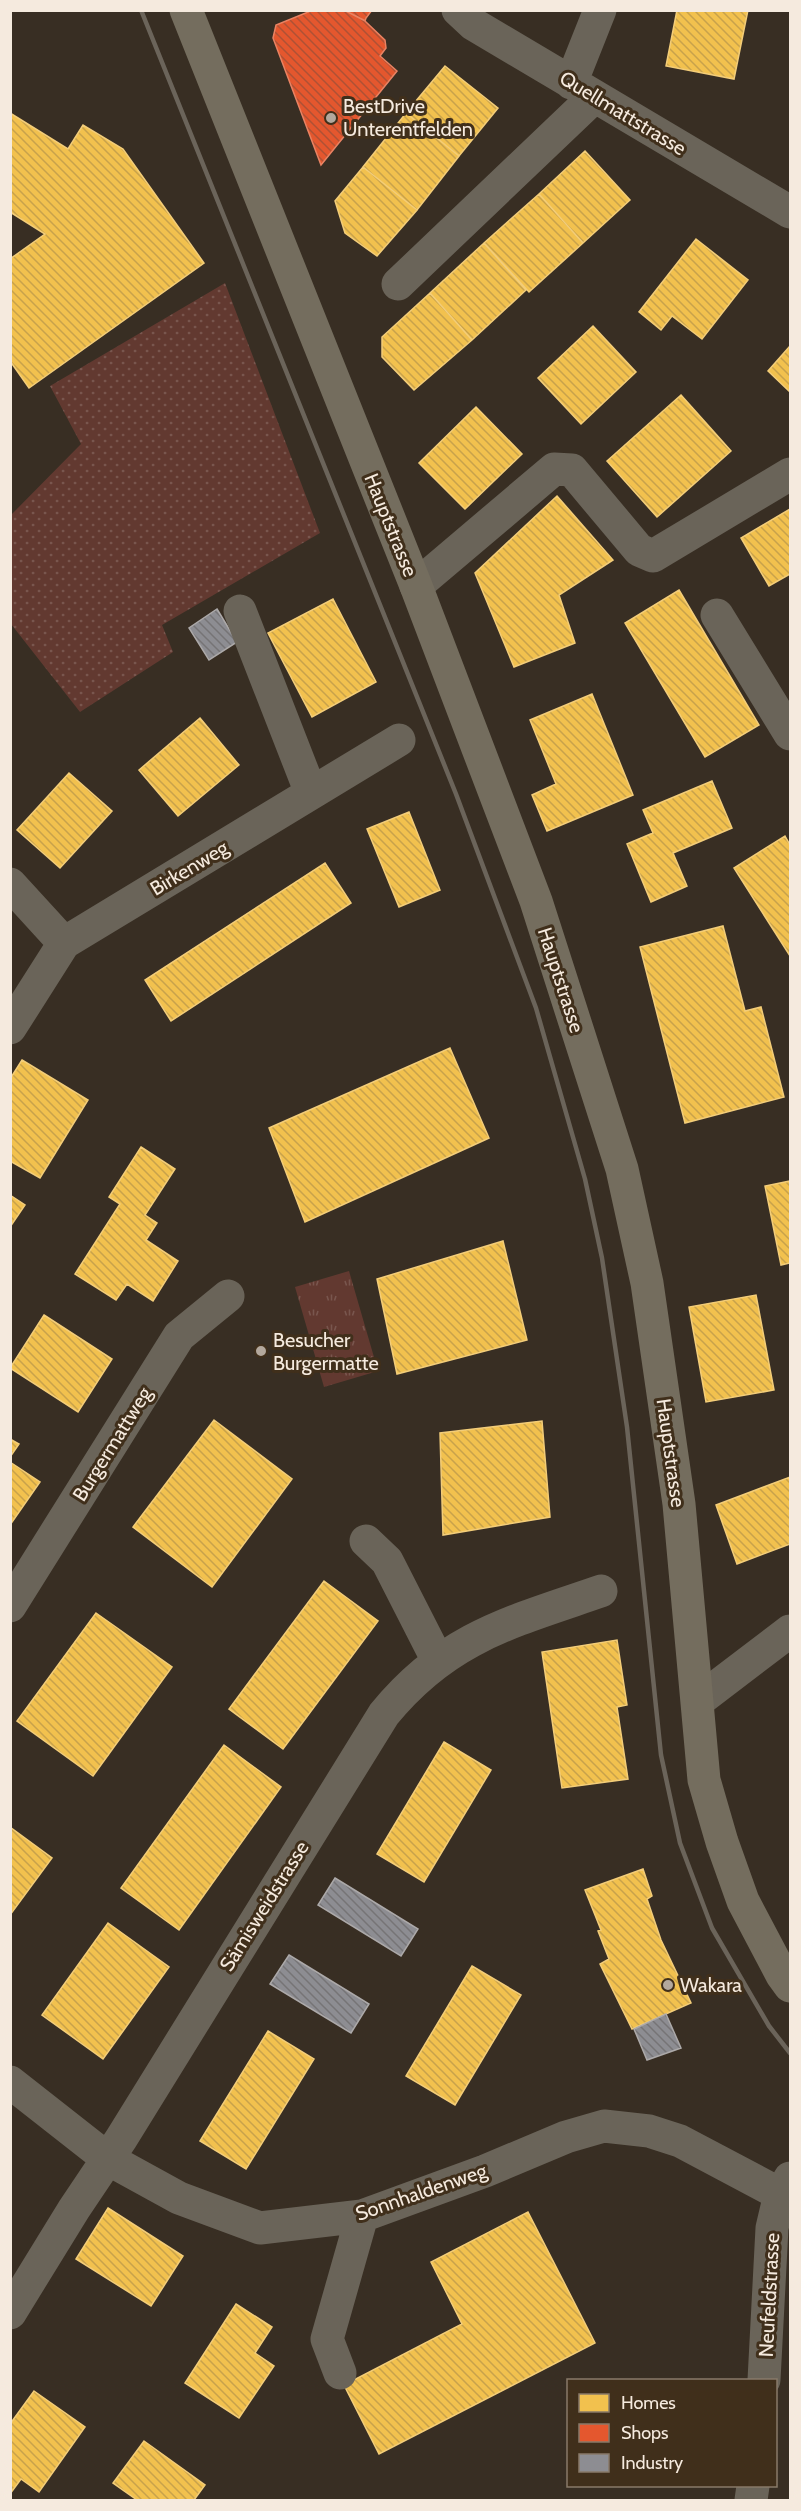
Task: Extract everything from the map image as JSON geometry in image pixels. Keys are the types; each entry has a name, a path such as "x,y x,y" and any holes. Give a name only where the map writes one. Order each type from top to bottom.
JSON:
{"main road":[{"name":"Hauptstrasse","path":"186,10 416,586 536,901 622,1169 647,1283 677,1492 704,1780 722,1842 743,1901 790,1986"}],"street":[{"name":"Quellmattstrasse","path":"458,10 473,24 790,212"},
{"path":"398,284 583,90 600,10"},
{"path":"416,586 554,469 572,470 639,550 653,556 790,474"},
{"path":"240,610 312,793"},
{"path":"717,615 790,734"},
{"name":"Birkenweg","path":"10,1028 64,943 399,740"},
{"path":"10,884 64,943"},
{"name":"Burgermattweg","path":"10,1606 179,1336 228,1296"},
{"path":"366,1541 387,1561 438,1661"},
{"name":"Sämisweidstrasse","path":"10,2313 74,2209 108,2159 371,1732 404,1690 438,1661 459,1647 503,1624 601,1591"},
{"path":"698,1701 790,1631"},
{"name":"Sonnhaldenweg","path":"10,2082 108,2159 179,2198 260,2228 362,2216 485,2171 566,2137 604,2126 649,2131 680,2141 785,2186"},
{"name":"Neufeldstrasse","path":"764,2379 772,2228 785,2186"},
{"path":"340,2373 327,2339 362,2216"}],"green space":[{"path":"225,283 320,533 162,625 173,652 80,712 11,624 11,515 81,444 50,386"},
{"path":"349,1271 378,1371 324,1387 295,1287"}],"building: Homes":[{"path":"677,10 748,10 734,79 666,66"},
{"path":"445,66 498,108 459,156 406,113"},
{"path":"10,113 68,149 83,125 123,149 204,263 29,388 10,361 10,259 45,234 10,212"},
{"path":"406,113 459,156 417,210 363,167"},
{"path":"585,151 630,200 583,243 539,194"},
{"path":"363,167 417,210 377,256 345,233 335,201"},
{"path":"539,194 583,243 529,292 484,243"},
{"path":"696,239 748,280 702,339 672,316 661,330 639,312"},
{"path":"484,243 526,290 472,340 430,293"},
{"path":"430,293 472,340 414,390 382,357 382,337"},
{"path":"593,326 636,372 581,424 538,378"},
{"path":"790,346 790,392 768,371"},
{"path":"681,395 731,451 657,517 607,461"},
{"path":"476,407 522,454 465,509 419,463"},
{"path":"557,496 613,560 559,595 575,643 514,667 475,573"},
{"path":"790,509 790,574 769,586 741,538"},
{"path":"679,590 759,725 705,757 625,623"},
{"path":"333,599 376,682 312,717 268,633"},
{"path":"592,694 633,795 547,831 532,795 556,784 530,720"},
{"path":"200,718 239,765 178,816 139,770"},
{"path":"69,773 112,811 60,868 17,830"},
{"path":"712,781 732,828 673,853 687,886 651,902 627,844 653,833 643,810"},
{"path":"409,812 440,890 399,907 367,829"},
{"path":"785,836 790,845 790,956 734,868"},
{"path":"325,863 351,903 171,1021 145,980"},
{"path":"723,926 745,1011 761,1007 784,1097 685,1123 640,947"},
{"path":"450,1048 489,1138 305,1222 269,1128"},
{"path":"22,1060 88,1100 40,1178 10,1161 10,1079"},
{"path":"141,1147 175,1169 145,1215 157,1223 146,1240 178,1261 153,1301 127,1284 116,1300 75,1274 120,1204 109,1197"},
{"path":"790,1181 790,1263 781,1265 765,1186"},
{"path":"10,1195 25,1205 10,1227"},
{"path":"503,1241 527,1340 397,1374 377,1279"},
{"path":"756,1295 774,1390 706,1402 689,1307"},
{"path":"44,1315 112,1359 78,1412 10,1368"},
{"path":"214,1420 292,1479 212,1587 133,1527"},
{"path":"542,1421 550,1517 443,1535 440,1433"},
{"path":"10,1439 19,1444 10,1457"},
{"path":"10,1462 40,1482 10,1525"},
{"path":"790,1477 790,1544 737,1564 716,1505"},
{"path":"324,1581 378,1621 283,1749 229,1709"},
{"path":"96,1613 172,1667 93,1776 17,1721"},
{"path":"617,1640 627,1705 617,1707 628,1779 562,1788 542,1652"},
{"path":"444,1742 491,1770 424,1882 377,1854"},
{"path":"224,1745 281,1787 179,1930 121,1888"},
{"path":"10,1827 52,1858 10,1915"},
{"path":"643,1869 652,1896 647,1899 661,1940 691,2003 632,2029 600,1964 609,1959 598,1931 601,1930 585,1890"},
{"path":"108,1923 169,1967 103,2059 42,2015"},
{"path":"472,1966 521,1995 455,2105 406,2076"},
{"path":"268,2031 314,2059 246,2169 200,2141"},
{"path":"108,2208 183,2256 151,2306 76,2259"},
{"path":"528,2212 595,2343 379,2454 344,2385 462,2324 431,2262"},
{"path":"236,2304 272,2327 255,2353 274,2366 239,2418 185,2383"},
{"path":"34,2391 85,2427 39,2492 21,2479 10,2494 10,2424"},
{"path":"144,2441 205,2485 194,2500 137,2500 113,2483"}],"building: Shops":[{"name":"BestDrive Unterentfelden","path":"313,10 344,10 364,20 385,40 386,48 380,56 397,71 321,165 273,38 276,25"},
{"path":"344,10 372,10 365,21"}],"building: Industry":[{"path":"217,609 237,642 209,660 189,628"},
{"path":"335,1878 418,1929 401,1956 318,1905"},
{"path":"289,1955 369,2004 351,2033 270,1984"},
{"path":"666,2014 681,2048 647,2060 634,2029"}],"railway":[{"path":"141,10 456,794 536,1008 585,1179 602,1258 627,1427 661,1755 680,1843 712,1928 769,2026 790,2053"}],"place":[{"name":"BestDrive Unterentfelden","path":"331,118"},
{"name":"Besucher Burgermatte","path":"261,1351"},
{"name":"Wakara","path":"668,1985"}]}
